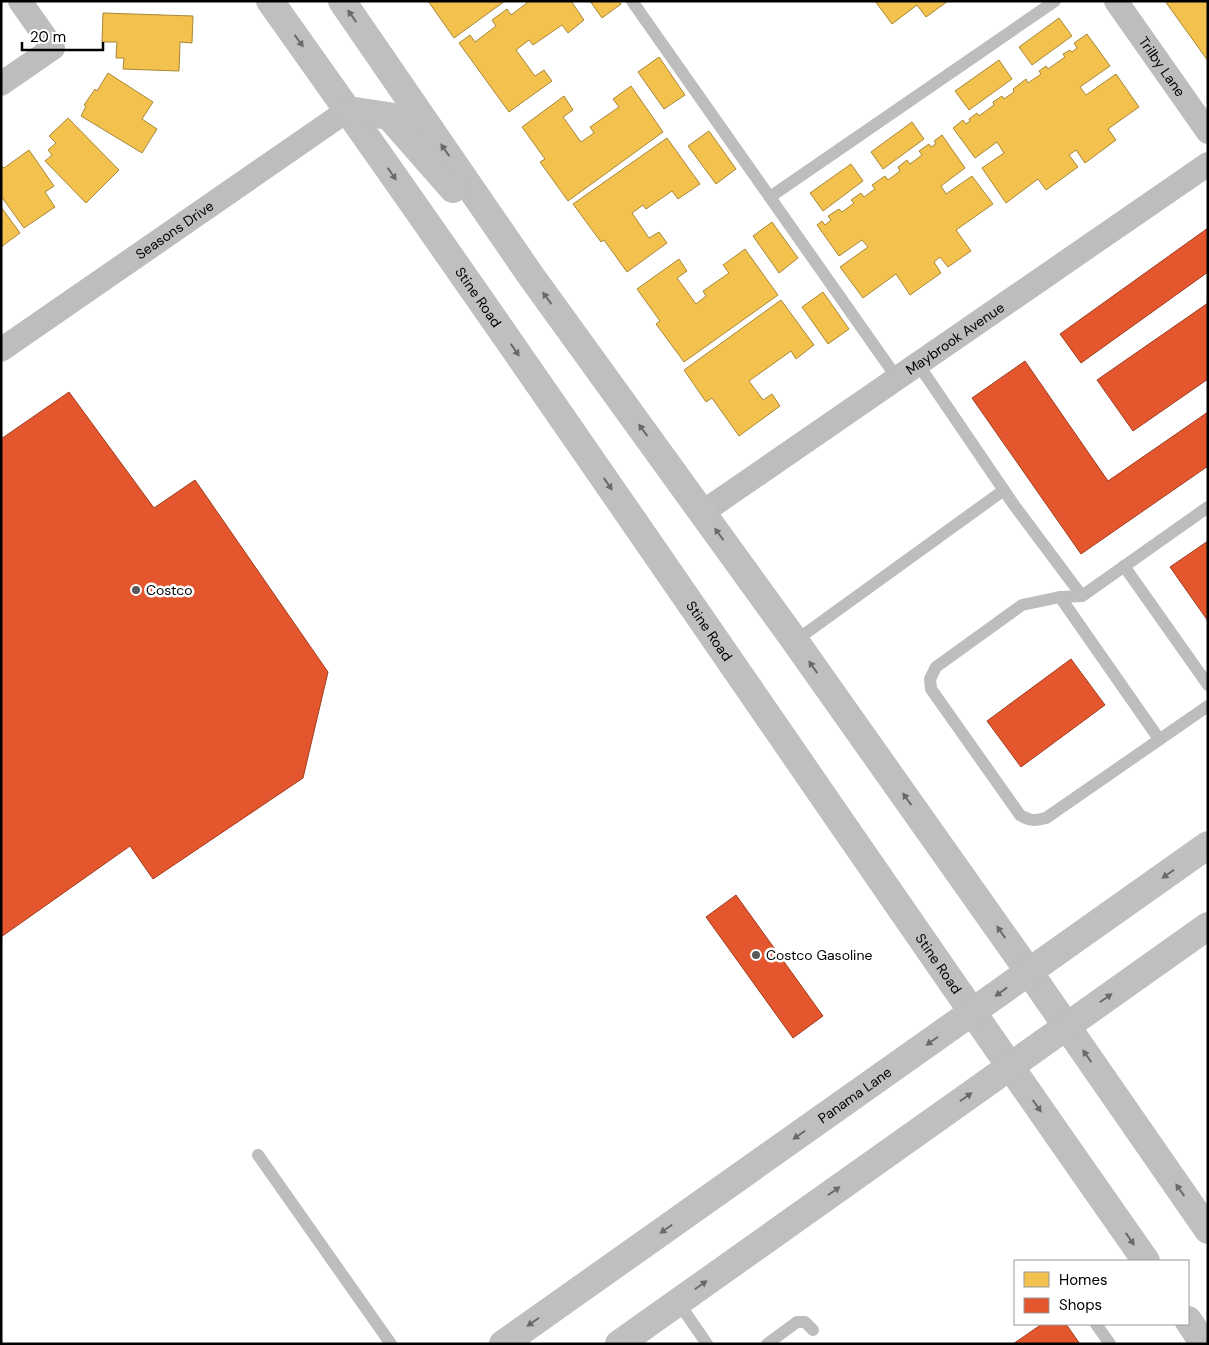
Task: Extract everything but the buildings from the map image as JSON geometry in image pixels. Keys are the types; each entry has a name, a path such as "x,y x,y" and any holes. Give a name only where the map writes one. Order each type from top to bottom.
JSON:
{"main road":[{"name":"Stine Road","path":"270,1 348,110 972,1013 1145,1260"},
{"path":"342,1 531,276 795,641 1029,972 1208,1230"},
{"path":"348,110 389,116 531,276"},
{"name":"Panama Lane","path":"503,1344 1208,845"},
{"path":"619,1344 1208,926"},
{"path":"1189,1322 1204,1344"}],"street":[{"path":"1,84 53,48 20,1"},
{"name":"Trilby Lane","path":"1116,1 1208,132"},
{"name":"Seasons Drive","path":"1,350 348,110"},
{"name":"Maybrook Avenue","path":"703,512 1208,164"}],"lane":[{"path":"632,1 897,378"},
{"path":"770,196 1055,1"},
{"path":"918,364 1004,490 1082,596"},
{"path":"795,641 1004,490"},
{"path":"1208,507 1082,596 1060,597 1022,604 936,667 930,679 931,689 1020,815 1028,820 1036,821 1046,818 1208,706"},
{"path":"1124,566 1208,685"},
{"path":"1060,597 1159,739"},
{"path":"258,1155 391,1344"},
{"path":"678,1302 707,1344"},
{"path":"767,1344 797,1322 805,1322 813,1330"},
{"path":"1097,1325 1110,1344"}],"place":[{"name":"Costco","path":"136,590"},
{"name":"Costco Gasoline","path":"756,955"}]}
